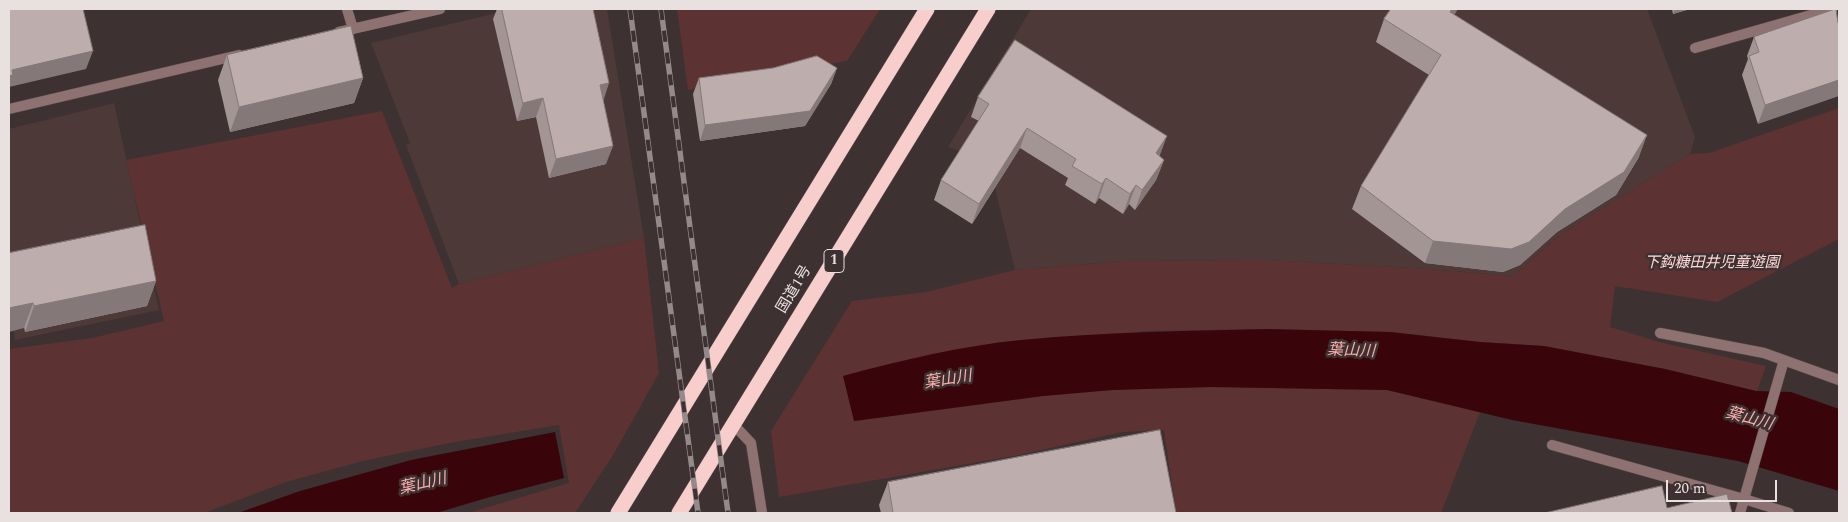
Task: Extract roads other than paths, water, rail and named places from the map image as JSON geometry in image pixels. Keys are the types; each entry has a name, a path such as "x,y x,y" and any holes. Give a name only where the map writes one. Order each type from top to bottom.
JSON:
{"highway":[{"path":"618,513 927,9"},
{"name":"国道1号","path":"679,513 988,9"}],"street":[{"path":"347,9 352,29"},
{"path":"333,34 440,9"},
{"path":"1695,48 1832,9"},
{"path":"9,109 246,54"},
{"path":"1660,333 1764,353 1782,364 1839,380"},
{"path":"1740,513 1782,364"},
{"path":"734,425 751,443 762,513"},
{"path":"1552,446 1789,513"}],"water":[{"name":"葉山川","path":"1267,329 1390,332 1480,342 1544,346 1665,369 1756,391 1791,392 1839,409 1839,491 1738,461 1512,420 1387,390 1211,387 1112,390 1043,396 854,421 843,376 932,354 1021,340 1175,331"},
{"name":"葉山川","path":"555,432 564,478 436,513 238,513 300,491 411,460"}],"railway":[{"path":"630,9 698,513"},
{"path":"661,9 728,513"}],"park label":[{"name":"下鈎糠田井児童遊園","path":"1712,264"}]}
